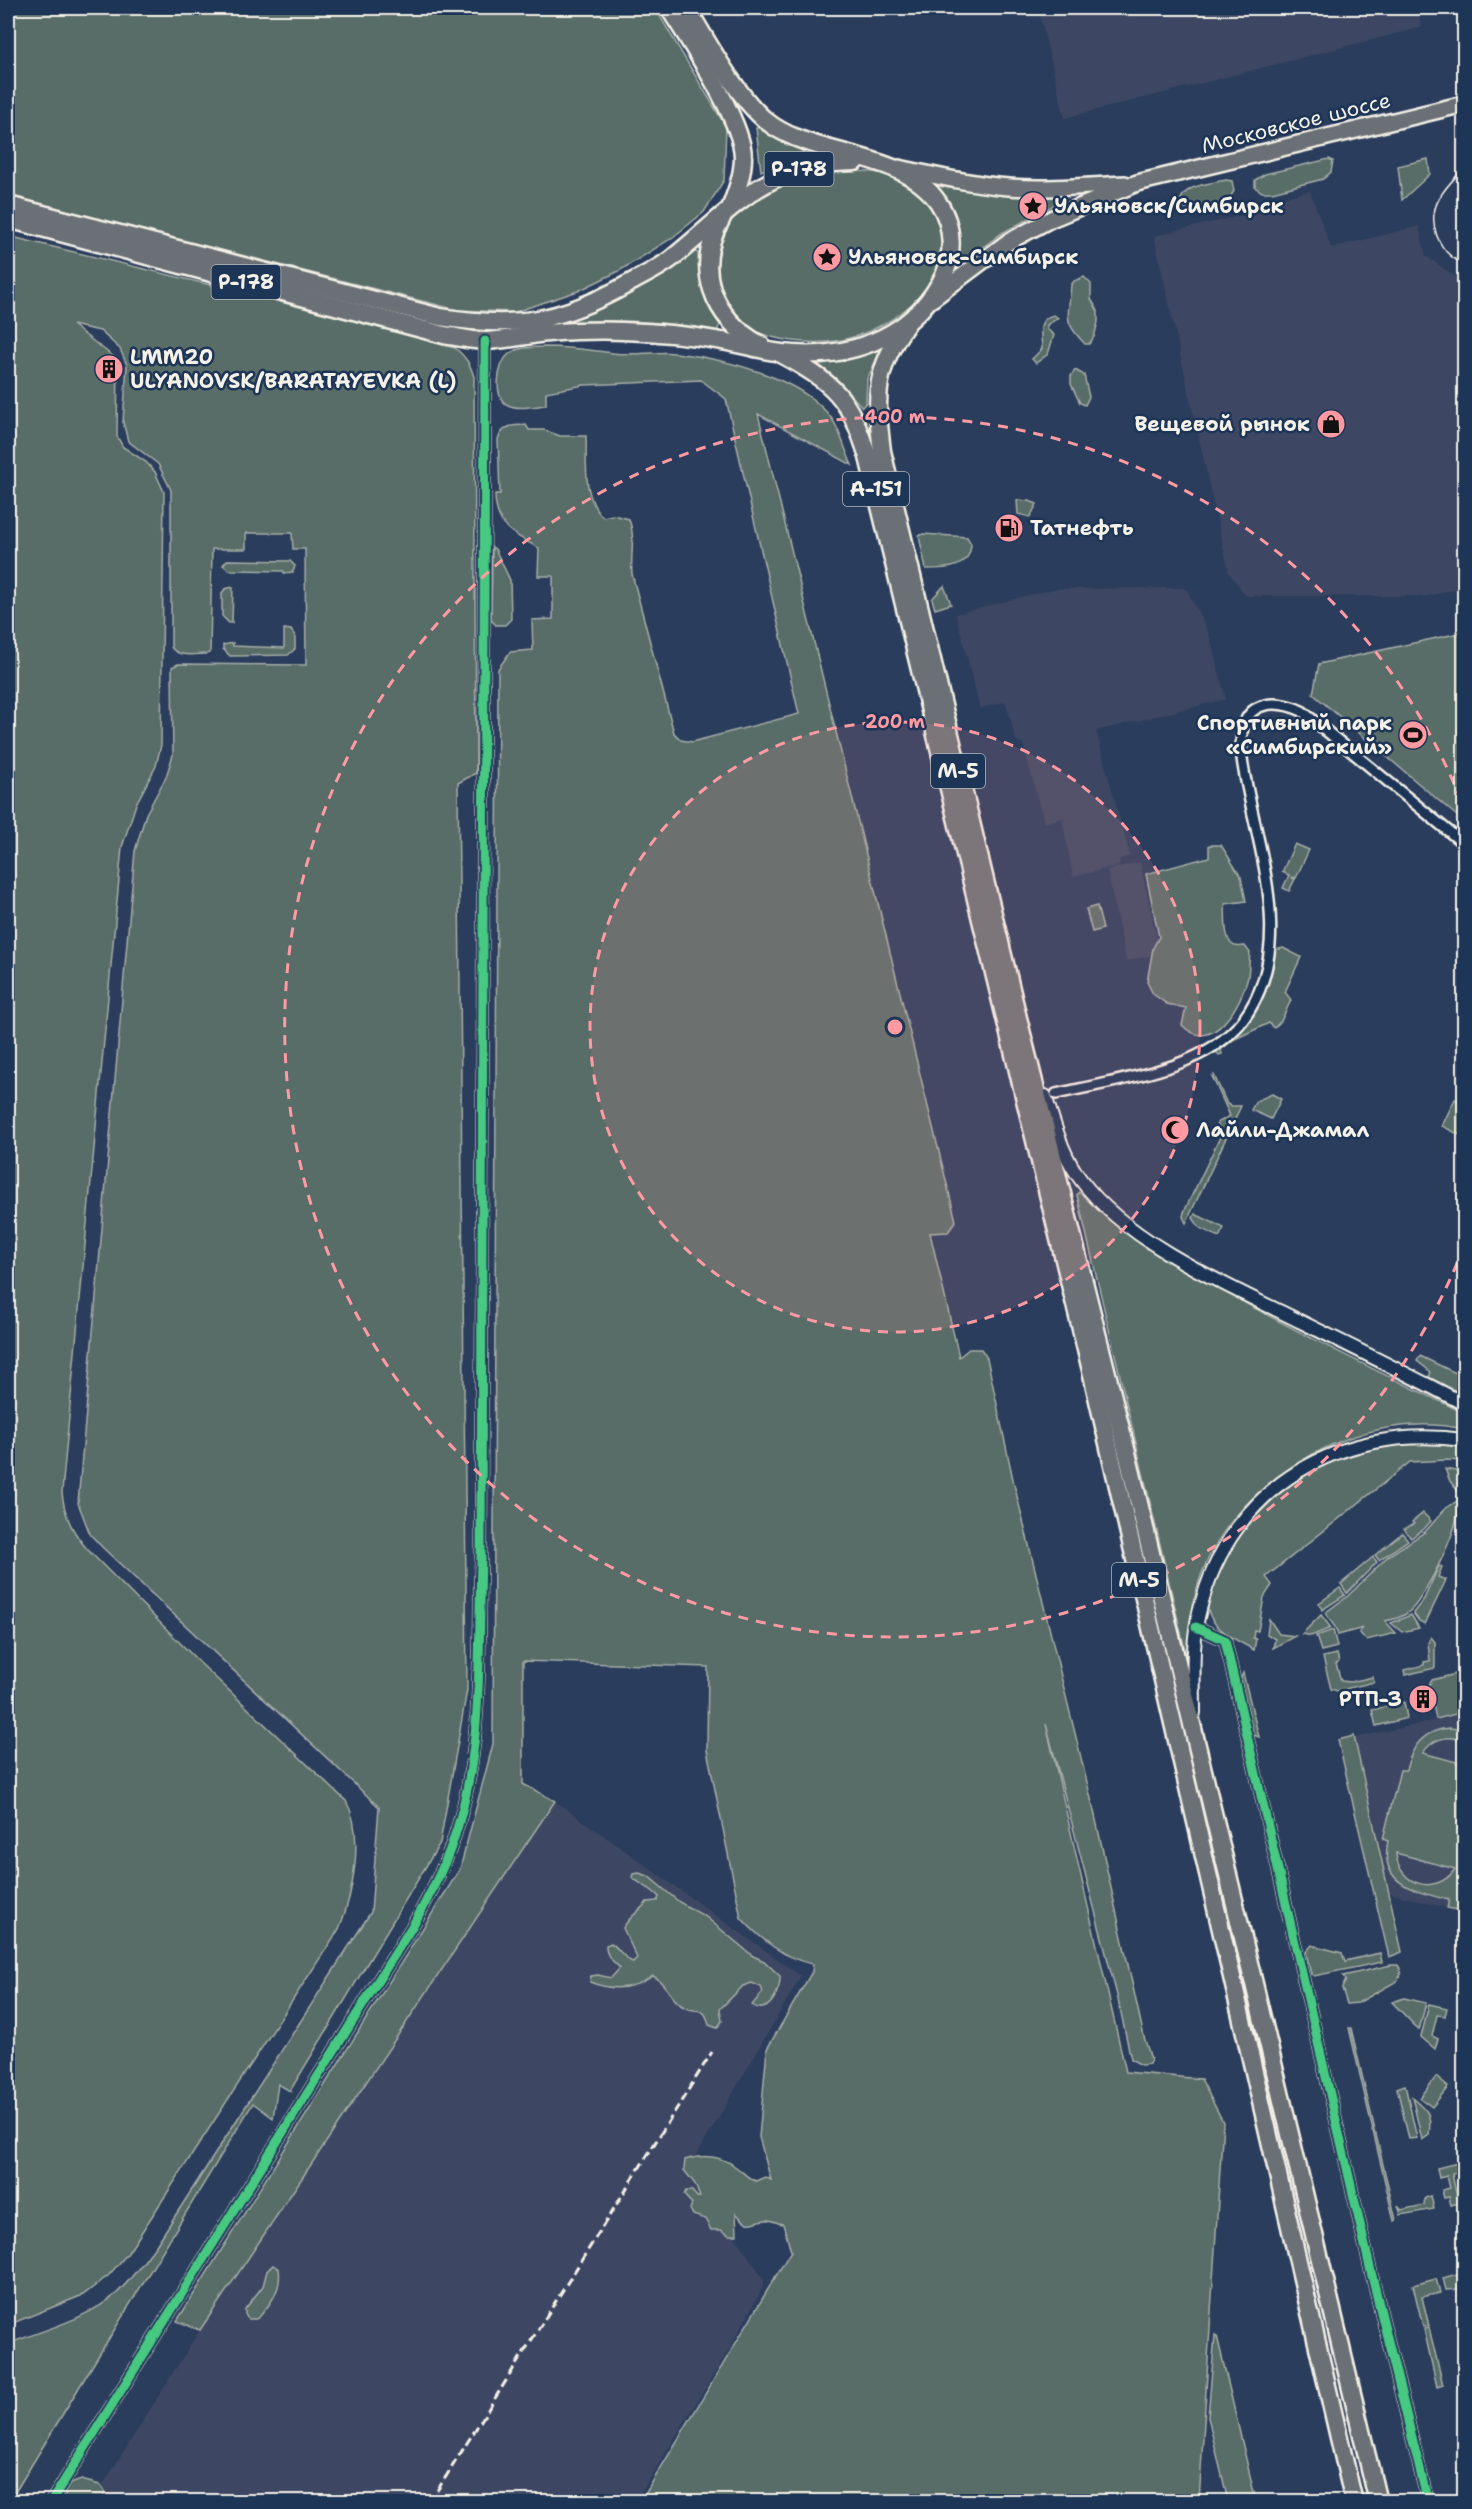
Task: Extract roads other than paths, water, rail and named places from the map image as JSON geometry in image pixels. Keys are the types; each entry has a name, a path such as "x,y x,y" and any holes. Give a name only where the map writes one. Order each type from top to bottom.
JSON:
{"highway":[{"name":"А-151","path":"669,8 722,99 738,133 743,156 739,184 728,210 716,228 709,253 709,280 712,292 721,311 734,326 750,339 826,381 846,402 855,419 868,457 918,659"},
{"path":"687,8 738,89 764,118 780,130 805,141 882,164 909,176 926,188 938,202 950,232 949,261 943,278 930,301"},
{"name":"Р-178","path":"8,205 440,317 476,323 525,323 563,314 605,297 669,260 755,189 798,169 833,162 882,164"},
{"name":"Р-178","path":"8,219 444,336 485,341 547,333 624,331 722,341 774,351 833,353 884,339 908,322 930,301"},
{"name":"А-151","path":"898,520 882,451 877,410 883,364 892,345 908,322"},
{"name":"М-5","path":"898,520 954,782 1354,2502"},
{"name":"М-5","path":"918,659 1019,1022 1128,1457 1378,2502"}],"main road":[{"name":"Московское шоссе","path":"1137,183 1464,104"},
{"path":"882,164 974,183 1011,187 1051,188 1137,183"},
{"path":"930,301 1008,242 1051,219 1137,183"}],"street":[{"path":"51,2502 418,1915 444,1866 463,1807 471,1764 476,1707 481,1560 485,341"},
{"path":"1056,1094 1200,1056 1242,1020 1262,985 1272,940 1269,894 1246,777 1242,731 1252,712 1259,707 1269,703 1280,703 1302,711 1464,844"},
{"path":"1019,1022 1067,1160 1089,1190 1115,1216 1181,1260 1236,1290 1464,1404"},
{"path":"1195,1738 1196,1627 1208,1584 1233,1534 1266,1495 1287,1478 1314,1462 1361,1443 1420,1436 1464,1440"},
{"path":"1196,1627 1225,1640 1372,2276 1428,2502"}],"tram line":[{"path":"1464,168 1442,193 1434,217 1434,227 1441,245 1455,259 1464,264"}],"railway":[{"path":"430,2502 712,2052"}],"place":[{"name":"Ульяновск/Симбирск","path":"1033,206"},
{"name":"Ульяновск-Симбирск","path":"827,257"},
{"name":"LMM20 ULYANOVSK/BARATAYEVKA (L)","path":"109,369"},
{"name":"Вещевой рынок","path":"1331,424"},
{"name":"Татнефть","path":"1009,528"},
{"name":"Спортивный парк «Симбирский»","path":"1413,735"},
{"name":"Лайли-Джамал","path":"1175,1130"},
{"name":"РТП-3","path":"1423,1699"}]}
